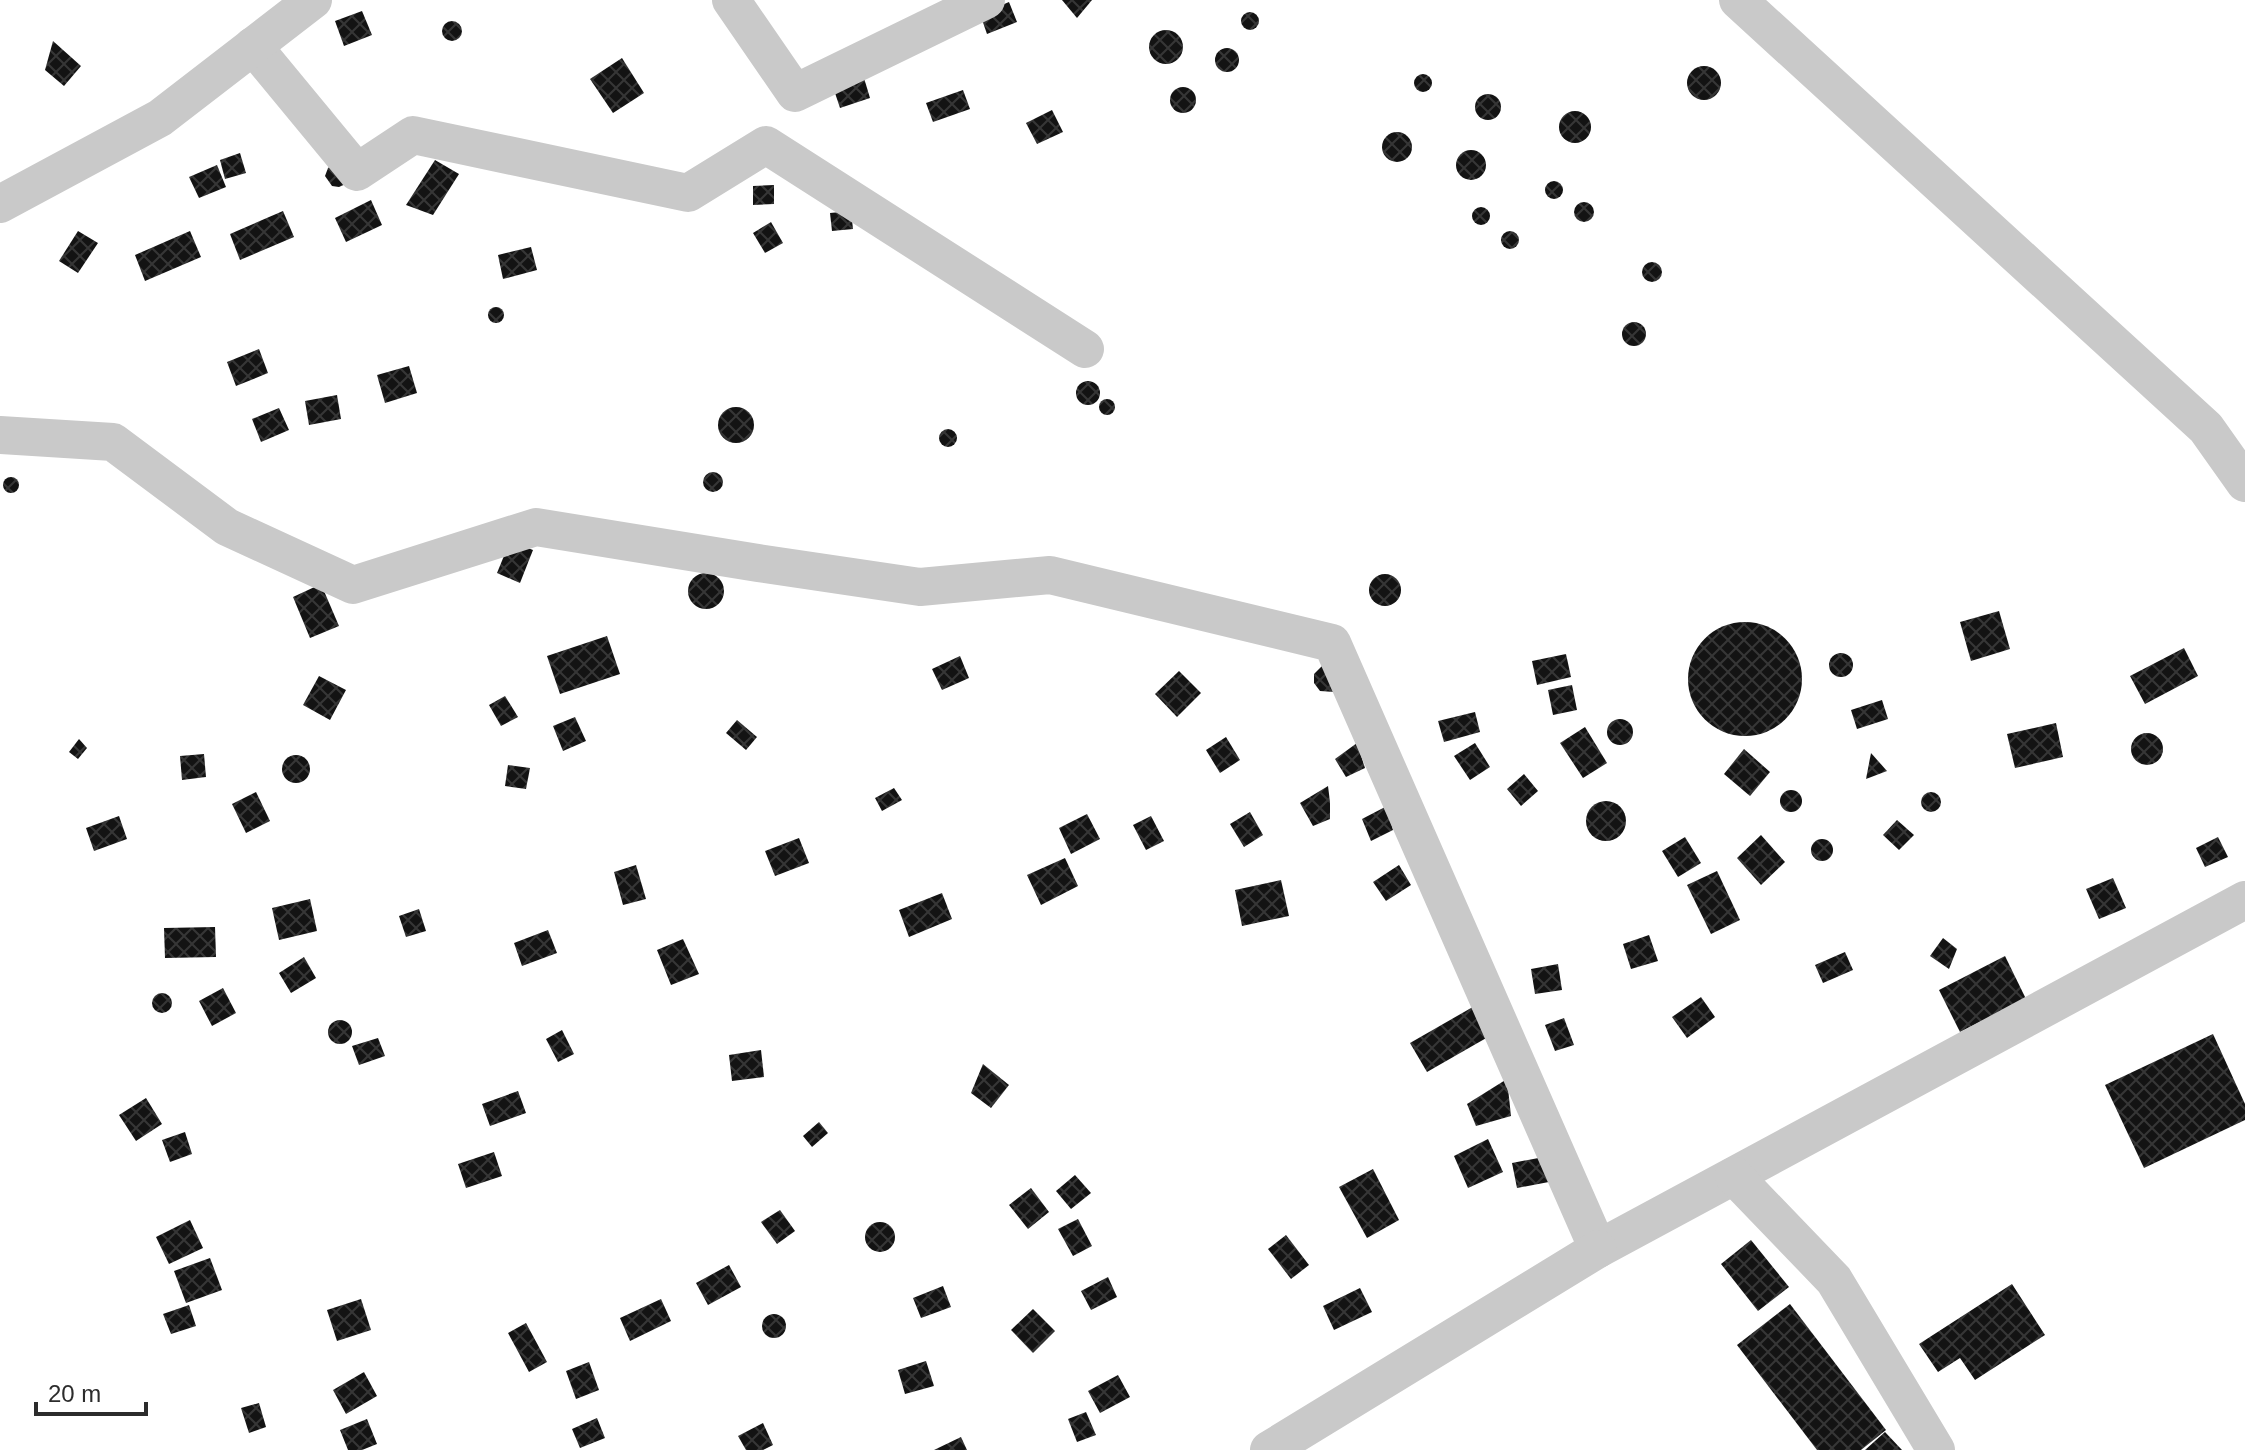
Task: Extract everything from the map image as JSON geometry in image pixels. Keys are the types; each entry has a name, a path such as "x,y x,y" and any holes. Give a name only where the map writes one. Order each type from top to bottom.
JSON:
{"street":[{"path":"0,204 160,118 313,0"},
{"path":"731,0 795,93 986,0"},
{"path":"1738,0 2206,428 2245,483"},
{"path":"253,46 357,172 413,135 688,193 766,145 1085,349"},
{"path":"0,435 113,442 227,527 353,585 536,527 920,587 1050,575 1332,643 1598,1249"},
{"path":"1269,1450 1598,1249 2245,900"},
{"path":"1734,1176 1834,1280 1936,1450"}],"building":[{"path":"1062,0 1092,0 1077,18"},
{"path":"1009,2 1017,22 987,34 980,14"},
{"path":"362,11 372,35 344,46 335,21"},
{"path":"1250,12 1259,21 1250,30 1241,21"},
{"path":"452,21 459,24 462,31 459,38 452,41 445,38 442,31 445,24"},
{"path":"1166,30 1178,35 1183,47 1178,59 1166,64 1154,59 1149,47 1154,35"},
{"path":"53,41 81,66 64,86 45,70"},
{"path":"1227,48 1236,51 1239,60 1236,69 1227,72 1218,69 1215,60 1218,51"},
{"path":"622,58 644,93 613,113 590,79"},
{"path":"1704,66 1716,71 1721,83 1716,95 1704,100 1692,95 1687,83 1692,71"},
{"path":"861,68 870,98 840,108 830,78"},
{"path":"1423,74 1432,83 1423,92 1414,83"},
{"path":"1183,87 1192,91 1196,100 1192,109 1183,113 1174,109 1170,100 1174,91"},
{"path":"963,90 970,109 933,122 926,103"},
{"path":"1488,94 1497,98 1501,107 1497,116 1488,120 1479,116 1475,107 1479,98"},
{"path":"1052,110 1063,132 1037,144 1026,123"},
{"path":"1575,111 1586,116 1591,127 1586,138 1575,143 1564,138 1559,127 1564,116"},
{"path":"1397,132 1407,137 1412,147 1407,157 1397,162 1387,157 1382,147 1387,137"},
{"path":"1471,150 1482,154 1486,165 1482,176 1471,180 1460,176 1456,165 1460,154"},
{"path":"240,153 246,173 225,179 220,160"},
{"path":"435,160 459,174 433,215 406,205"},
{"path":"334,163 346,184 339,187 332,186 325,176"},
{"path":"217,165 226,187 199,198 189,177"},
{"path":"1554,181 1563,190 1554,199 1545,190"},
{"path":"774,185 774,204 753,205 753,186"},
{"path":"371,200 382,225 346,242 335,218"},
{"path":"1584,202 1591,205 1594,212 1591,219 1584,222 1577,219 1574,212 1577,205"},
{"path":"1481,207 1490,216 1481,225 1472,216"},
{"path":"283,211 294,237 240,260 230,234"},
{"path":"851,211 853,229 832,231 830,213"},
{"path":"771,222 783,243 765,253 753,233"},
{"path":"78,231 98,243 78,273 59,261"},
{"path":"190,231 201,257 145,281 135,255"},
{"path":"1510,231 1519,240 1510,249 1501,240"},
{"path":"531,247 537,270 503,279 498,255"},
{"path":"1652,262 1659,265 1662,272 1659,279 1652,282 1645,279 1642,272 1645,265"},
{"path":"493,307 499,307 504,315 502,321 493,323 488,318 488,312"},
{"path":"1629,322 1639,322 1646,329 1646,339 1639,346 1629,346 1622,339 1622,329"},
{"path":"259,349 268,373 236,386 227,362"},
{"path":"409,366 417,393 385,403 377,375"},
{"path":"1088,381 1096,385 1100,393 1096,401 1088,405 1080,401 1076,393 1080,385"},
{"path":"337,395 341,419 309,425 305,401"},
{"path":"1104,399 1110,399 1115,407 1113,413 1104,415 1099,410 1099,404"},
{"path":"736,407 748,413 754,425 748,437 736,443 724,437 718,425 724,413"},
{"path":"279,408 289,430 261,442 252,419"},
{"path":"944,429 952,429 957,438 955,445 944,447 939,442 939,434"},
{"path":"713,472 720,475 723,482 720,489 713,492 706,489 703,482 706,475"},
{"path":"11,477 19,485 11,493 3,485"},
{"path":"510,541 533,550 520,583 497,573"},
{"path":"706,573 718,579 724,591 718,603 706,609 694,603 688,591 694,579"},
{"path":"1385,574 1396,579 1401,590 1396,601 1385,606 1374,601 1369,590 1374,579"},
{"path":"321,584 339,626 310,638 293,597"},
{"path":"1999,611 2010,649 1971,661 1960,622"},
{"path":"1745,622 1777,631 1793,647 1802,679 1793,711 1777,727 1745,736 1713,727 1697,711 1688,679 1697,647 1713,631"},
{"path":"607,636 620,674 560,694 547,656"},
{"path":"2184,648 2198,676 2145,704 2130,676"},
{"path":"1841,653 1849,657 1853,665 1849,673 1841,677 1833,673 1829,665 1833,657"},
{"path":"1566,654 1571,677 1537,685 1532,661"},
{"path":"960,656 969,678 942,690 932,669"},
{"path":"1324,664 1334,692 1320,691 1314,683 1314,674"},
{"path":"1179,671 1201,693 1177,717 1155,694"},
{"path":"319,676 346,690 330,720 303,705"},
{"path":"1572,685 1577,710 1553,715 1548,690"},
{"path":"505,696 518,717 501,726 489,705"},
{"path":"1882,700 1888,719 1857,729 1851,710"},
{"path":"1475,712 1480,732 1444,742 1438,721"},
{"path":"575,717 586,741 563,751 553,726"},
{"path":"1620,719 1629,723 1633,732 1629,741 1620,745 1611,741 1607,732 1611,723"},
{"path":"737,720 757,737 746,750 726,733"},
{"path":"2056,723 2063,757 2015,768 2007,734"},
{"path":"1585,727 1607,763 1583,778 1560,743"},
{"path":"2147,733 2159,737 2163,749 2159,761 2147,765 2135,761 2131,749 2135,737"},
{"path":"1226,737 1240,760 1220,773 1206,750"},
{"path":"79,739 87,748 78,759 69,752"},
{"path":"1357,743 1365,768 1346,777 1335,759"},
{"path":"1475,743 1490,767 1470,780 1454,756"},
{"path":"1744,749 1770,772 1750,796 1724,774"},
{"path":"1871,753 1887,771 1866,779"},
{"path":"204,754 206,777 182,780 180,756"},
{"path":"296,755 306,759 310,769 306,779 296,783 286,779 282,769 286,759"},
{"path":"508,765 530,768 526,789 505,786"},
{"path":"1524,774 1538,791 1521,806 1507,789"},
{"path":"1328,786 1330,819 1313,826 1300,803"},
{"path":"894,788 902,800 882,811 875,798"},
{"path":"1791,790 1802,801 1791,812 1780,801"},
{"path":"256,792 270,821 246,833 232,804"},
{"path":"1927,792 1935,792 1941,802 1935,812 1927,812 1921,806 1921,798"},
{"path":"1606,801 1620,807 1626,821 1620,835 1606,841 1592,835 1586,821 1592,807"},
{"path":"1387,806 1393,830 1371,841 1362,819"},
{"path":"1250,812 1263,835 1244,847 1230,824"},
{"path":"1087,814 1100,839 1071,854 1059,828"},
{"path":"119,816 127,839 94,851 86,828"},
{"path":"1151,816 1164,841 1146,850 1133,825"},
{"path":"1897,820 1914,835 1899,850 1883,835"},
{"path":"1761,835 1785,862 1761,885 1737,858"},
{"path":"1685,837 1701,863 1678,877 1662,851"},
{"path":"2218,837 2228,857 2205,867 2196,848"},
{"path":"799,838 809,863 775,876 765,851"},
{"path":"1822,839 1830,842 1833,850 1830,858 1822,861 1814,858 1811,850 1814,842"},
{"path":"1065,858 1078,886 1041,905 1027,875"},
{"path":"636,865 646,899 623,905 614,872"},
{"path":"1399,865 1411,885 1386,901 1373,882"},
{"path":"1717,871 1740,920 1711,934 1687,885"},
{"path":"2113,878 2126,908 2099,919 2086,889"},
{"path":"1281,880 1289,916 1242,926 1235,890"},
{"path":"942,893 952,919 909,937 899,910"},
{"path":"310,899 317,931 279,940 272,908"},
{"path":"419,909 426,931 406,937 399,916"},
{"path":"215,927 216,957 165,958 164,928"},
{"path":"548,930 557,953 522,966 514,943"},
{"path":"1649,935 1658,961 1631,969 1623,944"},
{"path":"1943,938 1957,949 1949,969 1930,956"},
{"path":"683,939 699,974 671,985 657,950"},
{"path":"1845,952 1853,970 1823,983 1815,965"},
{"path":"2005,956 2026,999 1960,1032 1939,990"},
{"path":"304,957 316,978 291,993 279,973"},
{"path":"1558,964 1562,990 1535,994 1531,969"},
{"path":"223,988 236,1013 212,1026 199,1001"},
{"path":"158,993 166,993 172,1003 166,1013 158,1013 152,1007 152,999"},
{"path":"1701,997 1715,1017 1687,1038 1672,1017"},
{"path":"1478,1004 1495,1033 1427,1072 1410,1043"},
{"path":"1564,1018 1574,1045 1555,1051 1545,1025"},
{"path":"340,1020 348,1024 352,1032 348,1040 340,1044 332,1040 328,1032 332,1024"},
{"path":"562,1030 574,1054 558,1062 546,1039"},
{"path":"2213,1034 2245,1104 2245,1120 2144,1168 2105,1085"},
{"path":"378,1038 385,1056 359,1065 352,1046"},
{"path":"761,1050 764,1077 732,1081 729,1055"},
{"path":"983,1064 1009,1085 991,1108 971,1093"},
{"path":"1507,1079 1511,1116 1476,1126 1467,1104"},
{"path":"518,1091 526,1113 490,1126 482,1104"},
{"path":"146,1098 162,1124 136,1141 119,1115"},
{"path":"819,1122 828,1133 812,1147 803,1136"},
{"path":"185,1132 192,1154 170,1162 162,1140"},
{"path":"1488,1139 1503,1172 1468,1188 1454,1156"},
{"path":"494,1152 502,1176 466,1188 458,1164"},
{"path":"1549,1156 1554,1181 1517,1188 1512,1163"},
{"path":"1373,1169 1399,1220 1367,1238 1339,1187"},
{"path":"1075,1175 1091,1193 1071,1209 1056,1191"},
{"path":"1031,1188 1049,1212 1028,1229 1009,1205"},
{"path":"780,1210 795,1231 777,1244 761,1222"},
{"path":"1078,1219 1092,1246 1073,1256 1058,1229"},
{"path":"190,1220 203,1248 169,1264 156,1237"},
{"path":"880,1222 886,1223 894,1231 894,1243 886,1251 880,1252 874,1251 866,1243 865,1237 866,1231 874,1223"},
{"path":"1286,1235 1309,1265 1291,1279 1268,1249"},
{"path":"1751,1240 1789,1287 1758,1311 1721,1264"},
{"path":"210,1258 222,1290 186,1303 174,1271"},
{"path":"729,1265 741,1287 708,1305 696,1283"},
{"path":"1108,1277 1117,1297 1091,1310 1081,1291"},
{"path":"2012,1284 2045,1335 1975,1380 1960,1358 1938,1372 1919,1344"},
{"path":"943,1286 951,1307 921,1318 913,1298"},
{"path":"1360,1288 1372,1312 1334,1330 1323,1306"},
{"path":"361,1299 371,1330 337,1341 327,1310"},
{"path":"661,1299 671,1321 630,1341 620,1318"},
{"path":"1790,1304 1886,1430 1861,1450 1817,1450 1737,1345"},
{"path":"189,1305 196,1326 171,1334 163,1314"},
{"path":"1033,1309 1055,1331 1033,1353 1011,1330"},
{"path":"769,1314 779,1314 786,1321 786,1331 779,1338 769,1338 762,1331 762,1321"},
{"path":"526,1323 547,1362 529,1372 508,1333"},
{"path":"926,1361 934,1386 905,1394 898,1370"},
{"path":"589,1362 599,1390 576,1399 566,1371"},
{"path":"364,1372 377,1396 346,1414 333,1390"},
{"path":"1118,1375 1130,1397 1100,1413 1088,1391"},
{"path":"259,1403 266,1427 249,1433 241,1408"},
{"path":"1086,1412 1096,1435 1077,1442 1068,1419"},
{"path":"597,1418 605,1438 580,1448 572,1429"},
{"path":"367,1419 377,1444 362,1450 348,1450 340,1430"},
{"path":"763,1423 773,1445 763,1450 746,1450 738,1436"},
{"path":"1885,1432 1902,1450 1865,1450"},
{"path":"961,1437 967,1450 934,1450"}]}
